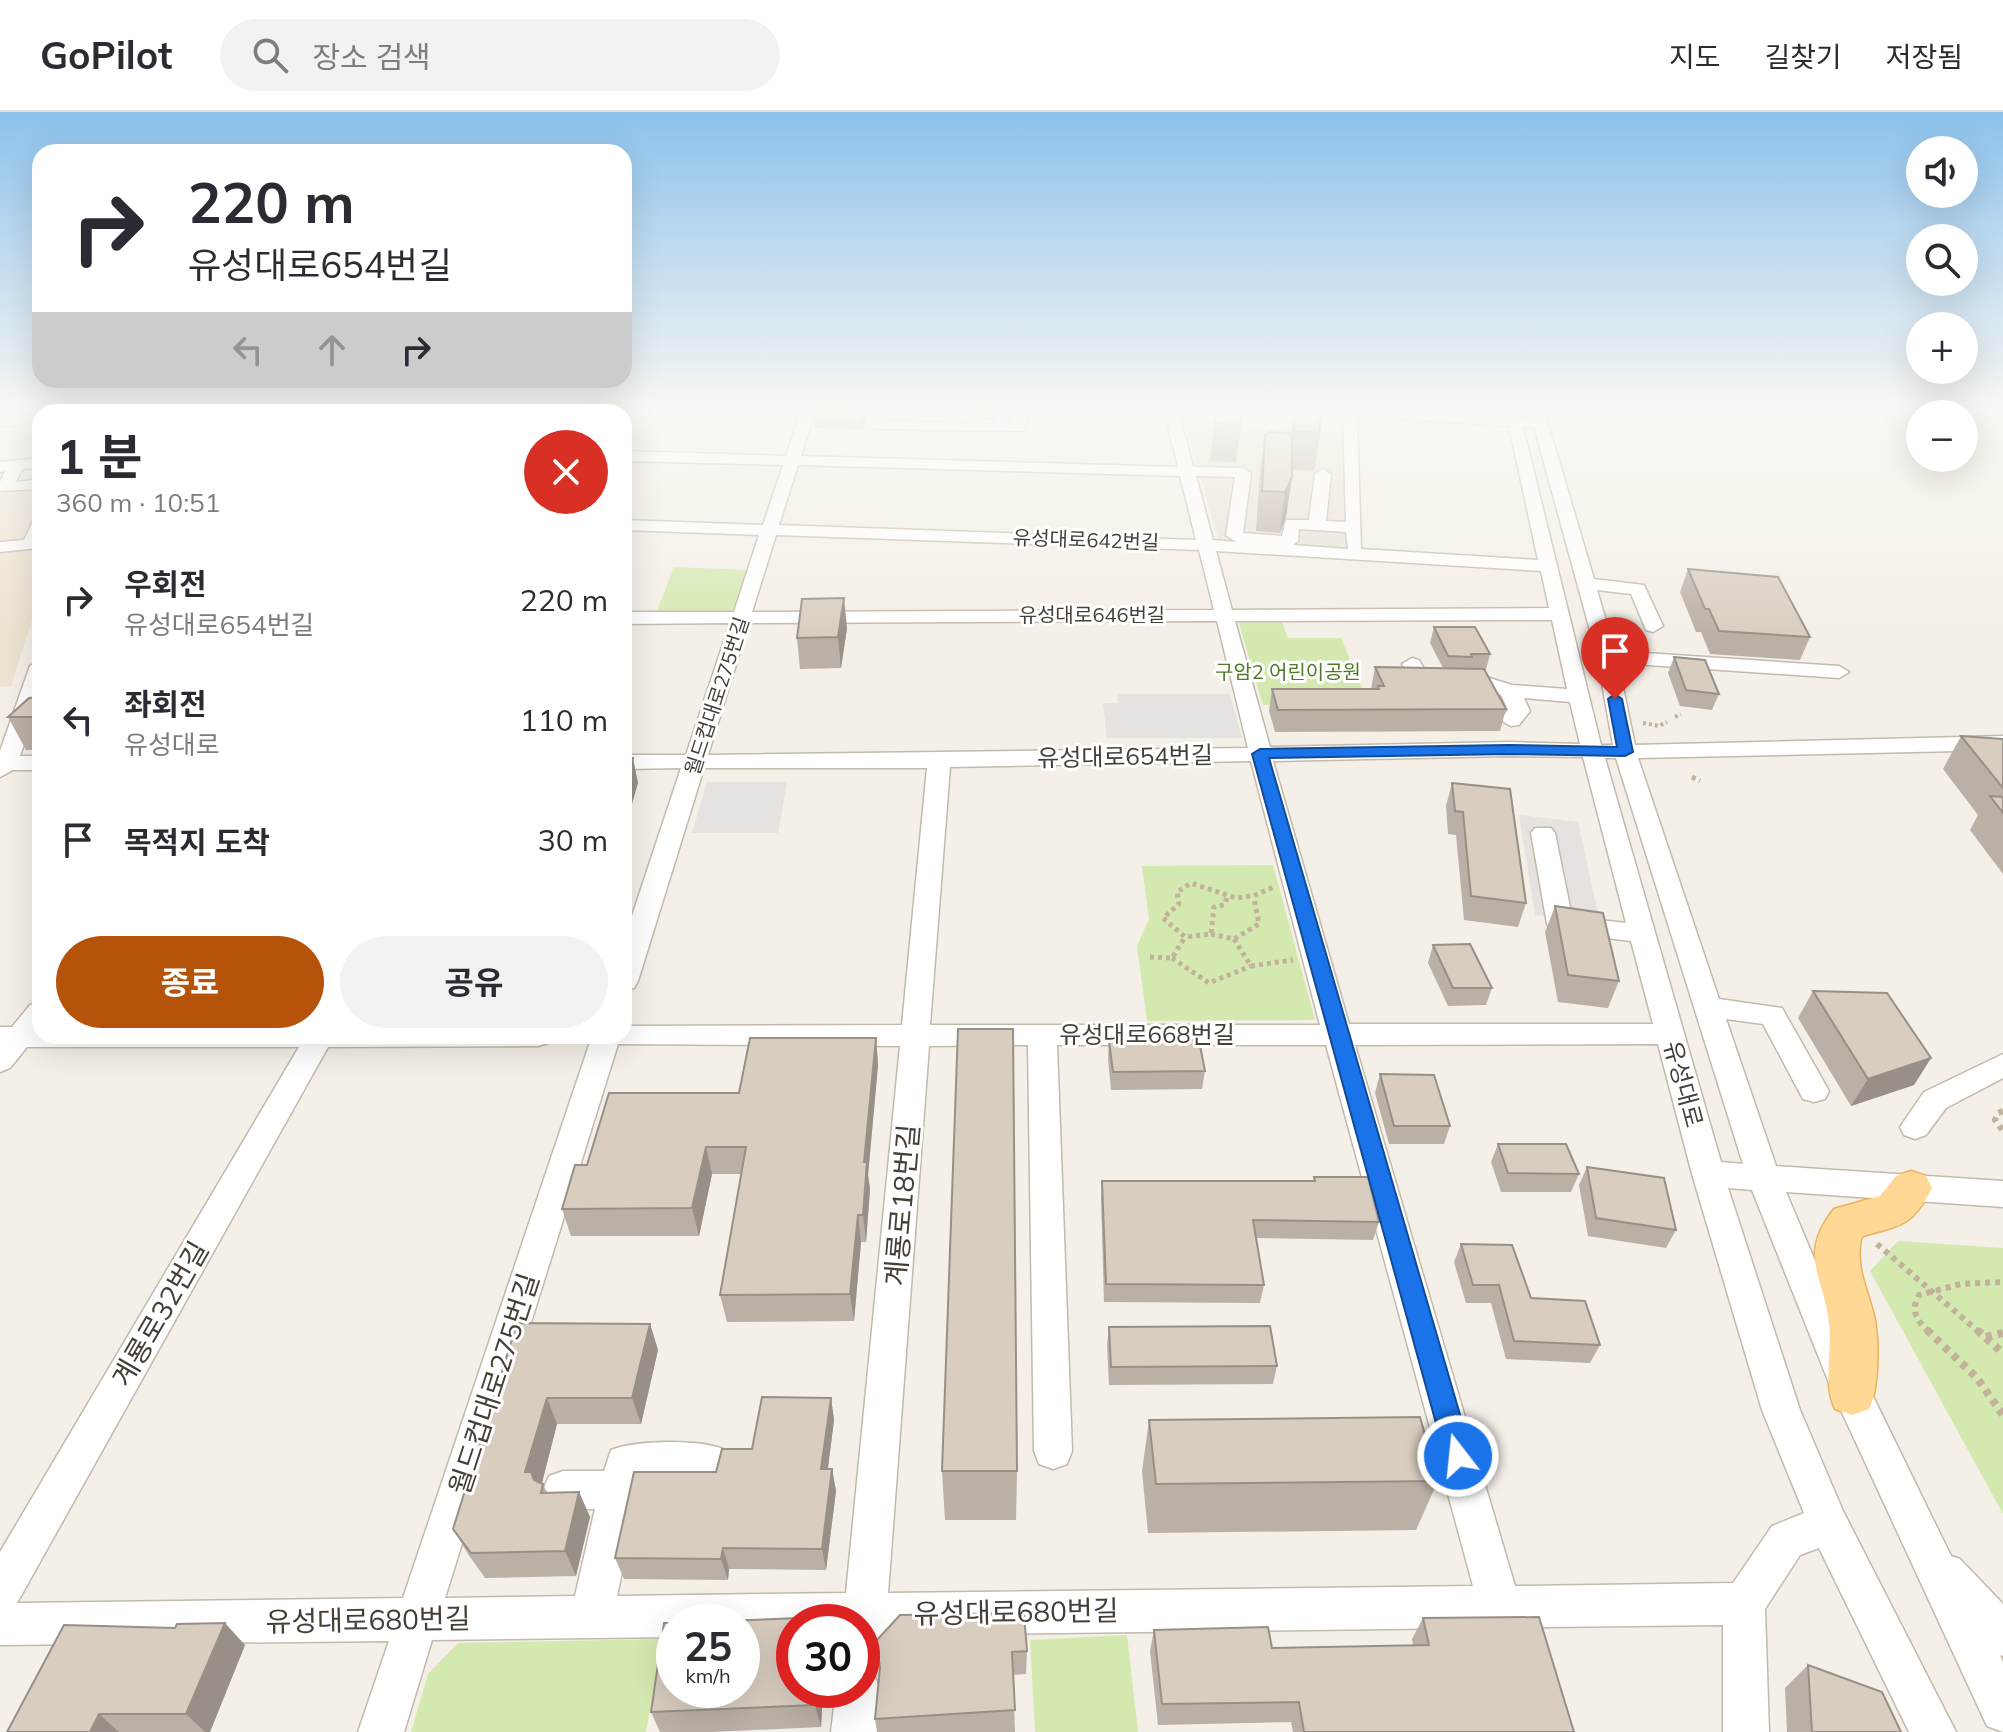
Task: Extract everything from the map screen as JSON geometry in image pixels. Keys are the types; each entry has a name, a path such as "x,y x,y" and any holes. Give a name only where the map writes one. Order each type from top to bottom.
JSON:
{"main road":[{"path":"1852,1393 1852,1322 1839,1280 1837,1249 1840,1234 1849,1222 1894,1210 1911,1188"}],"street":[{"path":"5,486 5,488 26,486"},
{"name":"월드컵대로275번길","path":"632,957 782,486"},
{"path":"1192,486 1293,878 1340,1034 1500,1607"},
{"path":"1246,486 1234,535 1244,539 1289,541 1292,524 1354,528"},
{"path":"1317,526 1322,486"},
{"path":"1353,486 1356,553"},
{"name":"유성대로","path":"1530,486 1592,751 1708,1174 1781,1410 1829,1525 1933,1732"},
{"name":"유성대로","path":"1559,486 1607,656 1625,752 1708,1007 1777,1180 1852,1393 2003,1710"},
{"name":"유성대로642번길","path":"632,525 1207,545 1548,566"},
{"path":"0,547 32,542"},
{"path":"1587,584 1638,589 1653,626"},
{"name":"유성대로646번길","path":"632,618 1560,614"},
{"path":"1607,656 1839,672"},
{"path":"1412,664 1420,680 1483,682 1510,691 1579,696"},
{"path":"32,687 2,765 32,763"},
{"path":"1510,691 1519,711 1511,720"},
{"name":"유성대로654번길","path":"632,762 1625,752 2003,743"},
{"name":"계룡로18번길","path":"866,1604 918,1035 939,761"},
{"path":"1543,833 1560,924 1643,934"},
{"path":"1708,1007 1772,1015 1814,1091"},
{"path":"0,1061 10,1037 32,1019"},
{"name":"유성대로668번길","path":"632,1036 1670,1034"},
{"path":"1042,1035 1053,1451"},
{"path":"10,1037 32,1037"},
{"name":"계룡로32번길","path":"0,1592 315,1044"},
{"name":"월드컵대로275번길","path":"381,1732 603,1044"},
{"path":"1915,1127 1935,1100 2003,1065"},
{"path":"1708,1174 2003,1194"},
{"path":"591,1617 625,1463 709,1462"},
{"path":"563,1490 619,1490"},
{"path":"1746,1732 1744,1604 1786,1540 1829,1525"},
{"path":"1929,1558 2003,1635"},
{"name":"유성대로680번길","path":"880,1630 1500,1607 1744,1604"},
{"name":"유성대로680번길","path":"0,1624 591,1617 776,1626"},
{"path":"854,1732 856,1708"}],"path":[{"path":"1638,722 1659,726 1667,722"},
{"path":"1692,777 1700,781"},
{"path":"1254,898 1259,924 1234,939 1211,934 1185,937 1163,918 1179,904 1177,892 1183,885 1201,882 1227,898 1254,898 1293,878"},
{"path":"1211,934 1214,907 1224,905 1227,898"},
{"path":"1172,958 1185,937"},
{"path":"1234,939 1251,966"},
{"path":"1150,957 1172,958 1209,983 1251,966 1317,957"},
{"path":"2003,1111 1998,1113 1995,1120 2003,1131"},
{"path":"1878,1245 2003,1353"},
{"path":"2003,1282 1981,1281 1931,1290 1919,1295 1914,1304 1916,1320 1977,1378 2003,1415"},
{"path":"1985,1337 2003,1333"}],"shaded area":[{"path":"0,486 32,486 32,620 11,686 0,687"},
{"path":"1203,486 1344,486 1347,548 1219,541"},
{"path":"1117,694 1230,694 1242,738 1107,738 1103,703 1118,703"},
{"path":"707,782 787,782 778,833 692,833"},
{"path":"1519,815 1578,822 1600,923 1535,915"}],"green space":[{"path":"674,567 749,570 741,612 656,613"},
{"name":"구암2 어린이공원","path":"1237,617 1280,617 1288,638 1341,638 1369,705 1263,705"},
{"path":"1273,865 1315,1020 1147,1021 1137,946 1149,919 1142,866"},
{"path":"1898,1241 2003,1248 2003,1514 1870,1271"},
{"path":"1127,1635 1138,1732 1035,1732 1030,1640"},
{"path":"656,1639 656,1674 646,1732 411,1732 428,1674 458,1643"}],"building":[{"path":"1262,486 1288,486 1285,492 1262,491"},
{"path":"1688,569 1778,577 1810,637 1719,631 1709,609 1705,609"},
{"path":"844,598 838,637 797,638 802,599"},
{"path":"1434,627 1475,627 1490,654 1448,656"},
{"path":"1674,657 1705,660 1719,694 1686,690"},
{"path":"1375,667 1484,669 1506,709 1278,710 1272,689 1379,689 1378,686 1384,686"},
{"path":"32,698 32,717 8,717"},
{"path":"1961,736 2003,739 2003,788"},
{"path":"1452,783 1510,789 1526,903 1471,896 1463,812 1455,811"},
{"path":"1990,796 2003,797 2003,813"},
{"path":"1555,906 1603,913 1619,981 1568,975"},
{"path":"1470,944 1492,988 1453,988 1433,945"},
{"path":"1813,991 1887,993 1931,1058 1868,1079"},
{"path":"958,1029 1013,1029 1017,1471 942,1471"},
{"path":"750,1038 876,1038 864,1162 867,1162 863,1215 858,1215 850,1294 720,1295 746,1147 706,1147 692,1208 562,1209 575,1165 587,1165 609,1093 739,1093"},
{"path":"1199,1040 1205,1071 1113,1072 1109,1041"},
{"path":"1380,1074 1434,1075 1450,1126 1394,1126"},
{"path":"1498,1144 1566,1144 1579,1174 1508,1173"},
{"path":"1587,1167 1664,1178 1676,1230 1596,1218"},
{"path":"1314,1177 1368,1177 1379,1222 1253,1220 1264,1285 1106,1284 1102,1181 1315,1181"},
{"path":"1461,1244 1512,1245 1531,1298 1585,1301 1600,1345 1514,1341 1499,1285 1473,1285"},
{"path":"517,1323 650,1324 632,1398 547,1398 525,1472 531,1472 534,1480 543,1484 541,1493 579,1492 565,1551 471,1553 453,1529"},
{"path":"1270,1326 1277,1366 1111,1367 1109,1327"},
{"path":"762,1397 831,1398 821,1469 832,1469 822,1549 723,1548 721,1559 615,1558 634,1472 716,1472 722,1449 752,1449"},
{"path":"1420,1417 1438,1481 1156,1484 1149,1420"},
{"path":"1024,1613 1027,1651 1012,1652 1015,1710 875,1719 876,1708 880,1708 880,1637 900,1615"},
{"path":"1539,1617 1574,1732 1304,1732 1299,1702 1162,1704 1154,1630 1268,1627 1272,1648 1429,1645 1423,1618"},
{"path":"776,1619 776,1707 760,1707 760,1620"},
{"path":"225,1623 186,1714 99,1714 90,1732 7,1732 64,1625 175,1628 177,1624"},
{"path":"1808,1665 1882,1692 1901,1732 1812,1732"},
{"path":"656,1678 656,1708 745,1708 651,1712"}],"route":[{"path":"1458,1456 1260,754 1509,749 1625,752 1615,699"}]}
